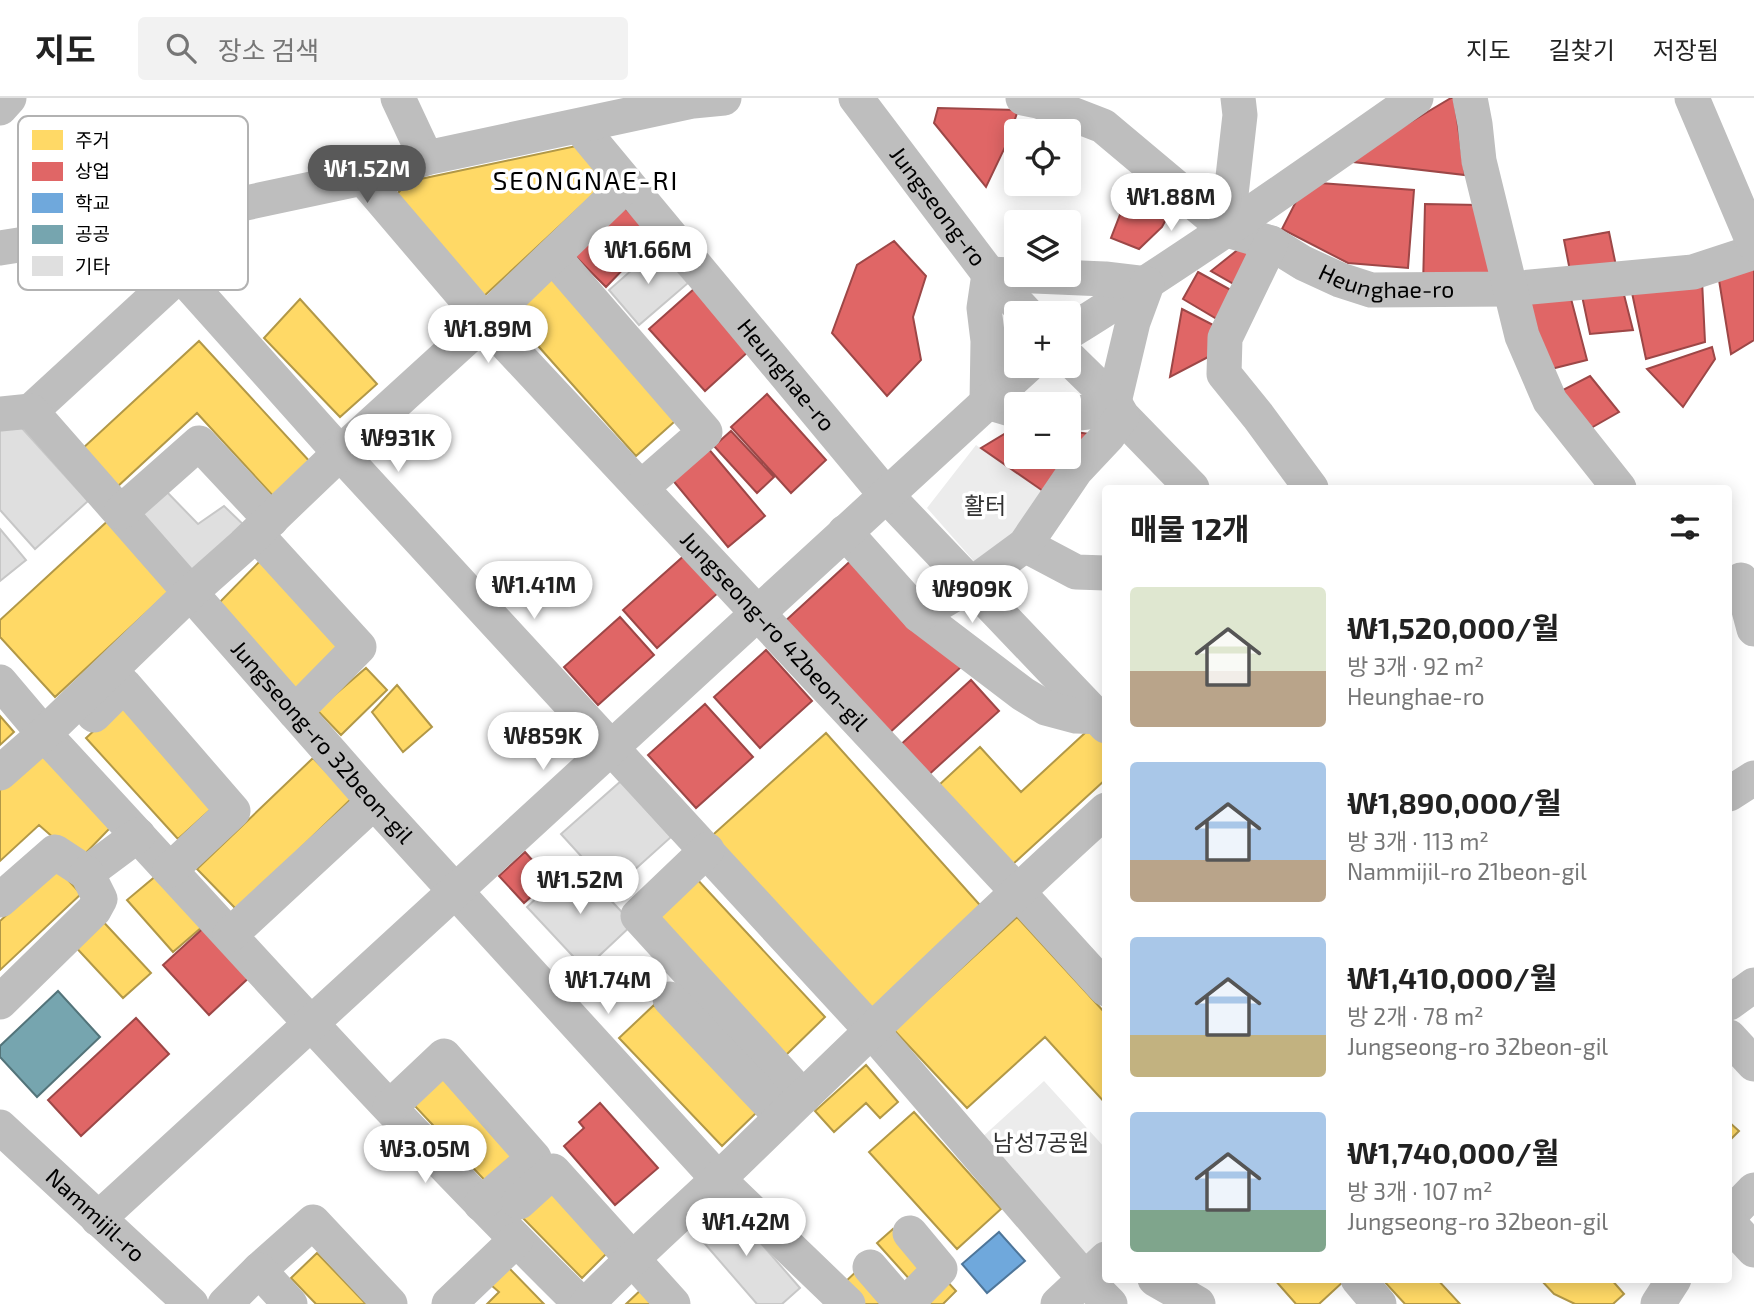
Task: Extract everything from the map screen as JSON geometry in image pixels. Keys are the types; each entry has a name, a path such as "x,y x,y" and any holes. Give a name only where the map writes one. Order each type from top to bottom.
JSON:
{"street":[{"path":"0,108 9,98"},
{"path":"398,98 426,158"},
{"path":"248,202 363,177 426,158 693,101 724,98"},
{"name":"Jungseong-ro","path":"856,98 989,274 1015,301"},
{"name":"Heunghae-ro","path":"1023,98 1038,100 1103,126 1227,230 1271,243 1303,263 1340,280 1371,290 1510,289 1693,272 1754,252"},
{"path":"1227,230 1240,115 1238,98"},
{"path":"1081,325 1227,230 1416,98"},
{"path":"1470,98 1479,161 1522,336 1550,401 1617,485"},
{"path":"1692,98 1754,244"},
{"name":"Heunghae-ro","path":"579,126 886,495"},
{"name":"Jungseong-ro 42beon-gil","path":"363,177 485,321 1102,985"},
{"path":"30,749 191,592 485,321 627,184"},
{"path":"1271,243 1226,338 1224,374 1309,485"},
{"path":"0,248 18,245"},
{"path":"553,256 705,432 641,488"},
{"path":"1002,406 984,308 989,274 1105,279 1147,284"},
{"path":"919,615 972,584 1025,545 1076,470 1108,436 1118,409 1133,322 1147,284"},
{"path":"15,412 161,290"},
{"path":"194,290 340,453 871,1030 1096,1269 1111,1304"},
{"path":"1081,370 1189,485"},
{"path":"98,1219 886,495 1002,406 1020,378"},
{"path":"1081,413 1118,409"},
{"name":"Jungseong-ro 32beon-gil","path":"15,412 63,446 374,802 718,1179 847,1304"},
{"path":"121,512 199,443 359,647 295,712"},
{"path":"886,495 1102,719"},
{"path":"845,532 919,615 1023,694 1046,708 1102,720"},
{"path":"1025,545 1076,572 1102,573"},
{"path":"1741,575 1754,629"},
{"path":"0,682 30,749 177,863 230,935 498,1221 581,1304"},
{"path":"30,749 124,685 233,811 177,863"},
{"path":"0,710 30,749 177,863"},
{"path":"1732,792 1754,778"},
{"path":"230,935 374,802"},
{"path":"587,1304 632,1257 718,1179 1017,891 1102,814"},
{"path":"88,873 138,835"},
{"path":"707,850 638,916 792,1107"},
{"path":"0,900 55,852 88,873 100,899 94,911 0,1002"},
{"path":"1732,1001 1754,985"},
{"path":"670,999 792,1107"},
{"path":"1732,1040 1754,1064"},
{"path":"390,1107 444,1056 534,1158 449,1304"},
{"name":"Nammijil-ro","path":"0,1127 191,1304"},
{"path":"498,1221 553,1171 673,1304"},
{"path":"1732,1213 1754,1190"},
{"path":"225,1304 313,1222 390,1304"},
{"path":"1732,1226 1754,1250"},
{"path":"870,1267 904,1304 940,1269 909,1233"},
{"path":"1058,1304 1096,1269"},
{"path":"259,1270 290,1304"},
{"path":"1162,1283 1198,1304"},
{"path":"1361,1283 1379,1304"}],"green space":[{"name":"활터","path":"976,445 1004,465 1004,469 1010,469 1043,492 1020,532 980,568 927,508"},
{"name":"남성7공원","path":"1044,1081 1102,1145 1102,1244 1087,1257 979,1140"}],"building: 주거":[{"path":"576,146 608,181 482,298 391,199 411,181"},
{"path":"554,269 683,414 636,456 507,311"},
{"path":"300,299 377,384 340,417 264,338"},
{"path":"199,341 312,464 275,498 197,413 117,487 82,449"},
{"path":"112,517 175,586 55,697 0,637 0,620"},
{"path":"261,560 343,650 294,694 215,607"},
{"path":"366,668 387,690 341,735 317,710"},
{"path":"397,685 432,727 403,752 372,712"},
{"path":"127,700 220,801 178,839 86,738"},
{"path":"0,716 14,732 0,745"},
{"path":"1098,721 1102,725 1102,783 1012,865 939,785 980,747 1021,792"},
{"path":"826,733 987,913 868,1020 706,841"},
{"path":"43,749 110,828 79,860 39,825 0,861 0,790"},
{"path":"313,758 352,798 237,910 197,869"},
{"path":"57,868 81,894 0,970 0,921"},
{"path":"157,875 202,927 173,952 127,900"},
{"path":"695,877 825,1017 785,1056 654,915"},
{"path":"97,915 151,973 123,998 70,941"},
{"path":"1017,917 1102,1010 1102,1100 1045,1037 967,1108 894,1030"},
{"path":"654,1005 757,1112 722,1146 619,1038"},
{"path":"866,1065 898,1102 880,1118 866,1103 834,1132 815,1111"},
{"path":"447,1073 525,1157 492,1188 414,1105"},
{"path":"914,1112 1001,1209 957,1249 869,1152"},
{"path":"1732,1125 1739,1131 1732,1138"},
{"path":"554,1178 617,1243 582,1278 518,1213"},
{"path":"893,1229 928,1268 912,1282 877,1243"},
{"path":"317,1253 366,1304 316,1304 291,1278"},
{"path":"509,1268 544,1304 487,1304 499,1292 491,1285"},
{"path":"860,1268 892,1304 863,1304 844,1283"},
{"path":"944,1278 956,1291 943,1304 917,1304"},
{"path":"1278,1283 1342,1283 1319,1304 1296,1304"},
{"path":"1386,1283 1441,1283 1460,1304 1405,1304"},
{"path":"1544,1283 1614,1283 1624,1294 1613,1304 1575,1304 1554,1294"},
{"path":"645,1286 663,1304 626,1304"}],"building: 상업":[{"path":"1454,98 1465,175 1345,161"},
{"path":"938,108 1018,110 1015,119 1004,119 1004,149 986,187 934,123"},
{"path":"1135,176 1175,202 1162,227 1139,249 1111,238"},
{"path":"1306,182 1414,190 1408,268 1348,263 1282,229"},
{"path":"1425,204 1479,205 1499,289 1423,287"},
{"path":"622,205 654,237 606,287 573,254"},
{"path":"1609,232 1616,266 1571,276 1564,240"},
{"path":"894,241 926,276 913,317 921,360 887,396 832,333 857,265"},
{"path":"1240,248 1253,257 1239,287 1211,271"},
{"path":"1754,264 1754,340 1731,354 1719,280"},
{"path":"1198,272 1238,294 1222,322 1183,299"},
{"path":"1702,280 1705,342 1646,359 1631,288"},
{"path":"1621,283 1633,330 1590,334 1581,291"},
{"path":"694,289 750,350 705,391 649,329"},
{"path":"1569,291 1587,360 1547,370 1521,294"},
{"path":"1182,309 1221,329 1212,355 1170,377"},
{"path":"1712,347 1715,359 1683,407 1647,369"},
{"path":"1590,376 1619,412 1584,432 1557,393"},
{"path":"767,394 826,460 791,493 731,427"},
{"path":"731,431 774,477 757,493 714,446"},
{"path":"1081,433 1089,434 1081,444"},
{"path":"1004,434 1004,464 981,448"},
{"path":"707,447 765,516 728,547 671,478"},
{"path":"1011,469 1061,469 1043,491"},
{"path":"686,554 720,591 657,648 623,610"},
{"path":"857,555 961,667 886,736 782,624"},
{"path":"620,617 654,655 598,705 564,667"},
{"path":"766,650 812,701 760,748 714,697"},
{"path":"971,680 999,711 925,778 897,748"},
{"path":"705,704 753,757 696,808 648,755"},
{"path":"525,852 550,880 524,903 499,876"},
{"path":"210,922 255,972 209,1015 163,965"},
{"path":"136,1018 169,1054 81,1136 48,1100"},
{"path":"600,1103 658,1168 615,1205 564,1146 584,1128 579,1122"}],"building: 학교":[{"path":"999,1232 1025,1261 987,1293 962,1264"}],"building: 공공":[{"path":"58,991 100,1037 37,1097 0,1057 0,1046"}],"building: 기타":[{"path":"657,248 688,283 639,325 609,290"},
{"path":"11,416 88,501 35,549 0,510 0,426"},
{"path":"164,489 198,524 224,506 251,532 203,576 182,572 131,517"},
{"path":"0,529 26,560 0,581"},
{"path":"621,781 671,837 612,890 561,834"},
{"path":"575,862 633,924 585,969 527,907"},
{"path":"725,1202 800,1288 782,1304 757,1304 693,1230"}],"district":[{"name":"SEONGNAE-RI","path":"586,181"}]}
